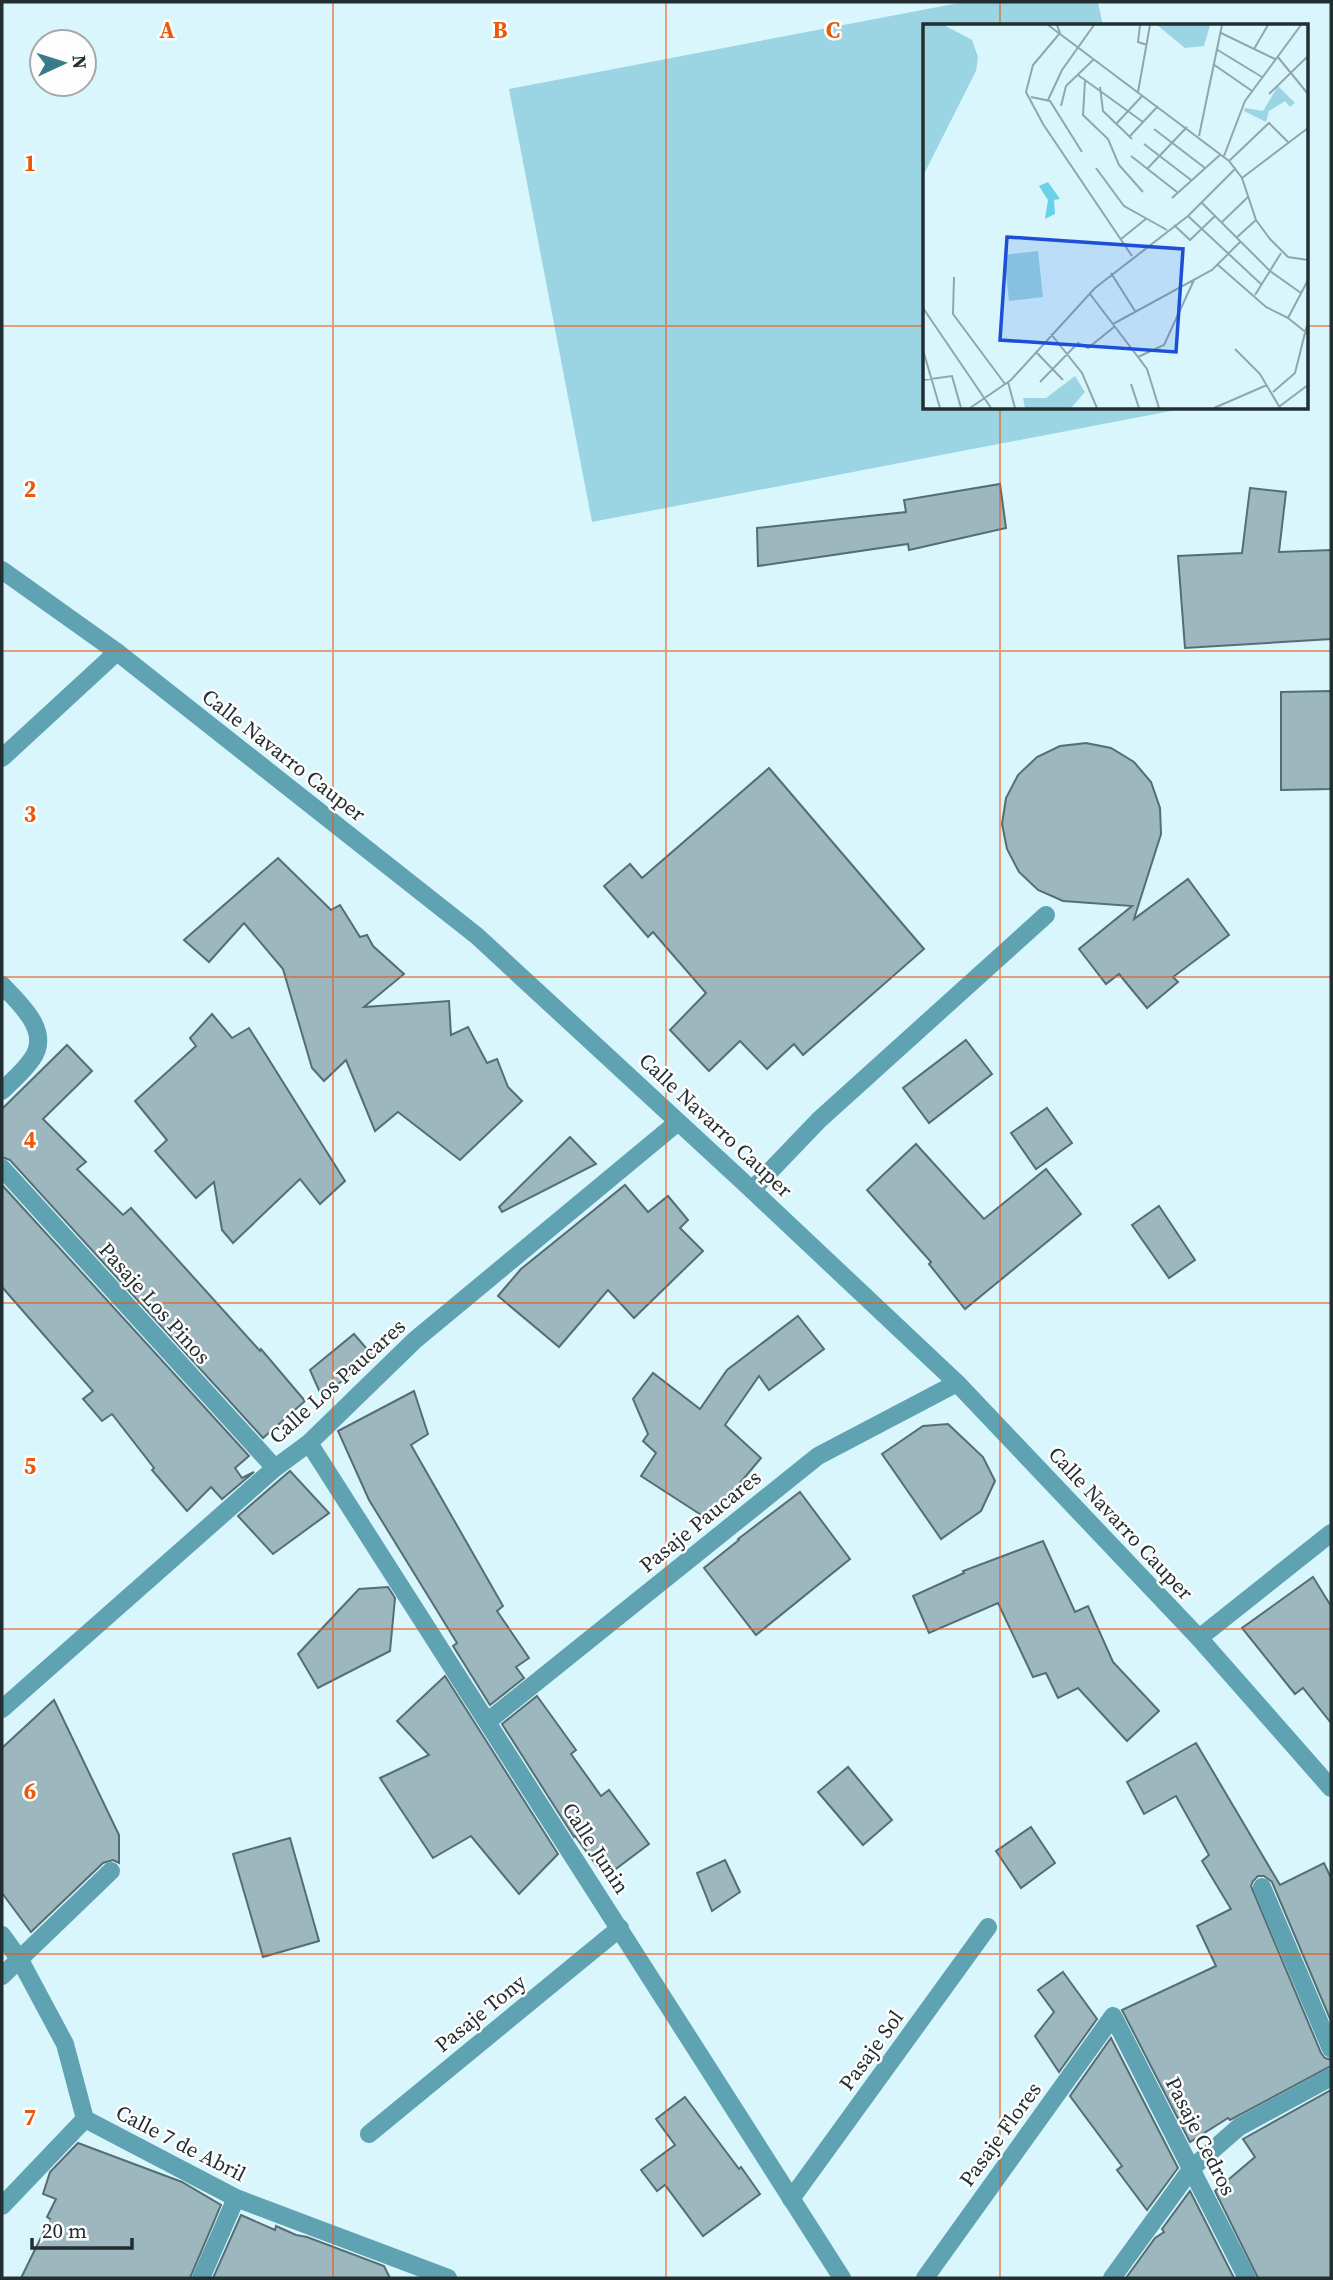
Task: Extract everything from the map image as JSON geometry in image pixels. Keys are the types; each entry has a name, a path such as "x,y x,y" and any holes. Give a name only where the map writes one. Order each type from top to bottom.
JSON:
{"street":[{"name":"Calle Navarro Cauper","path":"2,570 117,652 477,936 957,1383 1199,1638 1331,1788"},
{"path":"2,758 117,652"},
{"path":"752,1190 819,1120 1045,915"},
{"path":"2,985 34,1019 38,1038 34,1057 2,1091"},
{"name":"Calle Los Paucares","path":"2,1709 275,1468 309,1443 415,1340 678,1122"},
{"name":"Pasaje Los Pinos","path":"2,1168 275,1468"},
{"name":"Pasaje Paucares","path":"488,1721 818,1456 957,1383"},
{"name":"Calle Junin","path":"309,1443 842,2278"},
{"path":"1199,1638 1331,1533"},
{"path":"2,1976 111,1871"},
{"path":"1262,1887 1331,2049"},
{"name":"Pasaje Sol","path":"792,2199 988,1927"},
{"name":"Pasaje Tony","path":"369,2134 620,1928"},
{"name":"Calle 7 de Abril","path":"2,1935 20,1960 65,2044 85,2119 236,2198 402,2271 447,2278"},
{"name":"Pasaje Cedros","path":"1113,2016 1247,2278"},
{"name":"Pasaje Flores","path":"925,2278 1113,2016"},
{"path":"1112,2278 1192,2168 1239,2127 1331,2077"},
{"path":"2,2206 85,2119"},
{"path":"201,2278 236,2198"}],"shaded area":[{"path":"964,2 1098,2 1103,24 923,24 923,410 1176,410 592,522 509,89"}],"building":[{"path":"1000,484 1006,528 909,550 908,544 758,566 757,528 906,512 904,500"},
{"path":"1250,488 1286,492 1279,552 1331,550 1331,639 1185,648 1178,556 1242,553"},
{"path":"1331,691 1331,789 1281,790 1281,692"},
{"path":"1086,743 1111,748 1134,762 1151,782 1160,808 1161,834 1134,919 1188,879 1229,935 1173,977 1178,982 1147,1008 1119,974 1106,984 1079,949 1132,906 1063,901 1038,890 1019,872 1007,849 1002,824 1006,798 1018,775 1037,757 1060,746"},
{"path":"769,768 924,949 803,1055 794,1044 767,1069 740,1041 709,1071 670,1030 706,993 653,932 648,937 604,886 630,864 642,878"},
{"path":"278,858 331,910 340,905 360,937 367,935 373,946 404,974 364,1007 449,1001 451,1035 468,1027 487,1063 497,1059 508,1087 522,1101 460,1160 398,1112 375,1131 346,1060 324,1081 312,1068 283,969 244,923 209,962 184,940"},
{"path":"212,1014 232,1038 249,1028 345,1181 320,1204 300,1179 233,1243 222,1230 214,1182 196,1198 155,1151 167,1140 135,1101 196,1046 190,1038"},
{"path":"966,1040 992,1074 929,1123 903,1088"},
{"path":"67,1045 92,1071 43,1119 86,1162 77,1169 123,1215 131,1208 260,1351 261,1349 305,1401 263,1438 10,1160 2,1157 2,1109"},
{"path":"1047,1108 1072,1143 1036,1169 1011,1133"},
{"path":"570,1137 596,1164 502,1212 499,1207"},
{"path":"916,1144 984,1219 1046,1169 1081,1214 965,1309 929,1264 931,1262 867,1190"},
{"path":"2,1185 249,1456 235,1468 242,1478 254,1472 222,1499 211,1487 187,1511 152,1470 154,1468 112,1414 102,1421 83,1399 93,1391 2,1287"},
{"path":"625,1185 648,1212 668,1196 688,1220 680,1228 703,1251 634,1318 608,1290 559,1347 498,1296 521,1269"},
{"path":"1159,1206 1195,1260 1169,1278 1132,1225"},
{"path":"798,1316 824,1349 769,1390 759,1376 725,1425 761,1458 709,1520 641,1476 656,1453 643,1441 648,1434 633,1399 653,1373 700,1409 727,1370"},
{"path":"354,1334 373,1356 322,1397 310,1370"},
{"path":"414,1391 428,1434 411,1445 503,1606 497,1611 529,1658 516,1667 524,1678 490,1705 453,1646 457,1643 369,1500 338,1431"},
{"path":"948,1424 983,1457 995,1481 981,1511 941,1539 882,1454 923,1426"},
{"path":"290,1471 329,1513 273,1554 238,1516"},
{"path":"800,1492 850,1559 756,1635 704,1568"},
{"path":"1043,1541 1075,1612 1088,1606 1113,1662 1159,1711 1127,1741 1078,1688 1058,1698 1046,1673 1033,1677 998,1603 929,1633 913,1596 964,1573 963,1571"},
{"path":"1313,1577 1331,1606 1331,1723 1303,1688 1295,1694 1242,1628"},
{"path":"388,1587 395,1598 390,1651 318,1688 298,1654 359,1589"},
{"path":"445,1676 558,1854 519,1894 471,1836 433,1858 380,1778 429,1755 397,1721"},
{"path":"537,1696 576,1750 571,1754 601,1796 609,1790 649,1844 605,1877 574,1837 502,1724"},
{"path":"54,1700 119,1835 119,1863 113,1860 103,1863 31,1932 2,1893 2,1748"},
{"path":"1196,1743 1280,1885 1324,1863 1331,1878 1331,2021 1272,1882 1264,1876 1258,1876 1251,1886 1321,2053 1331,2060 1331,2066 1230,2120 1228,2118 1190,2142 1122,2010 1216,1966 1197,1926 1231,1909 1202,1861 1209,1855 1176,1796 1144,1814 1127,1782"},
{"path":"848,1767 892,1820 863,1845 818,1792"},
{"path":"1031,1827 1055,1863 1021,1888 996,1851"},
{"path":"290,1838 319,1941 263,1957 233,1854"},
{"path":"725,1860 740,1892 712,1911 697,1873"},
{"path":"1063,1972 1097,2019 1059,2072 1035,2036 1054,2012 1038,1990"},
{"path":"1111,2038 1178,2168 1147,2210 1117,2170 1122,2166 1070,2096"},
{"path":"1331,2090 1331,2278 1258,2278 1215,2191 1255,2157 1243,2139"},
{"path":"685,2097 760,2194 703,2236 665,2185 657,2191 641,2170 675,2145 656,2119"},
{"path":"78,2143 182,2182 221,2205 190,2278 21,2278 50,2219 47,2217 56,2199 43,2194 50,2172"},
{"path":"1190,2191 1234,2278 1126,2278 1155,2238 1164,2232 1162,2229"},
{"path":"241,2215 275,2230 276,2226 384,2266 390,2278 213,2278"}]}
